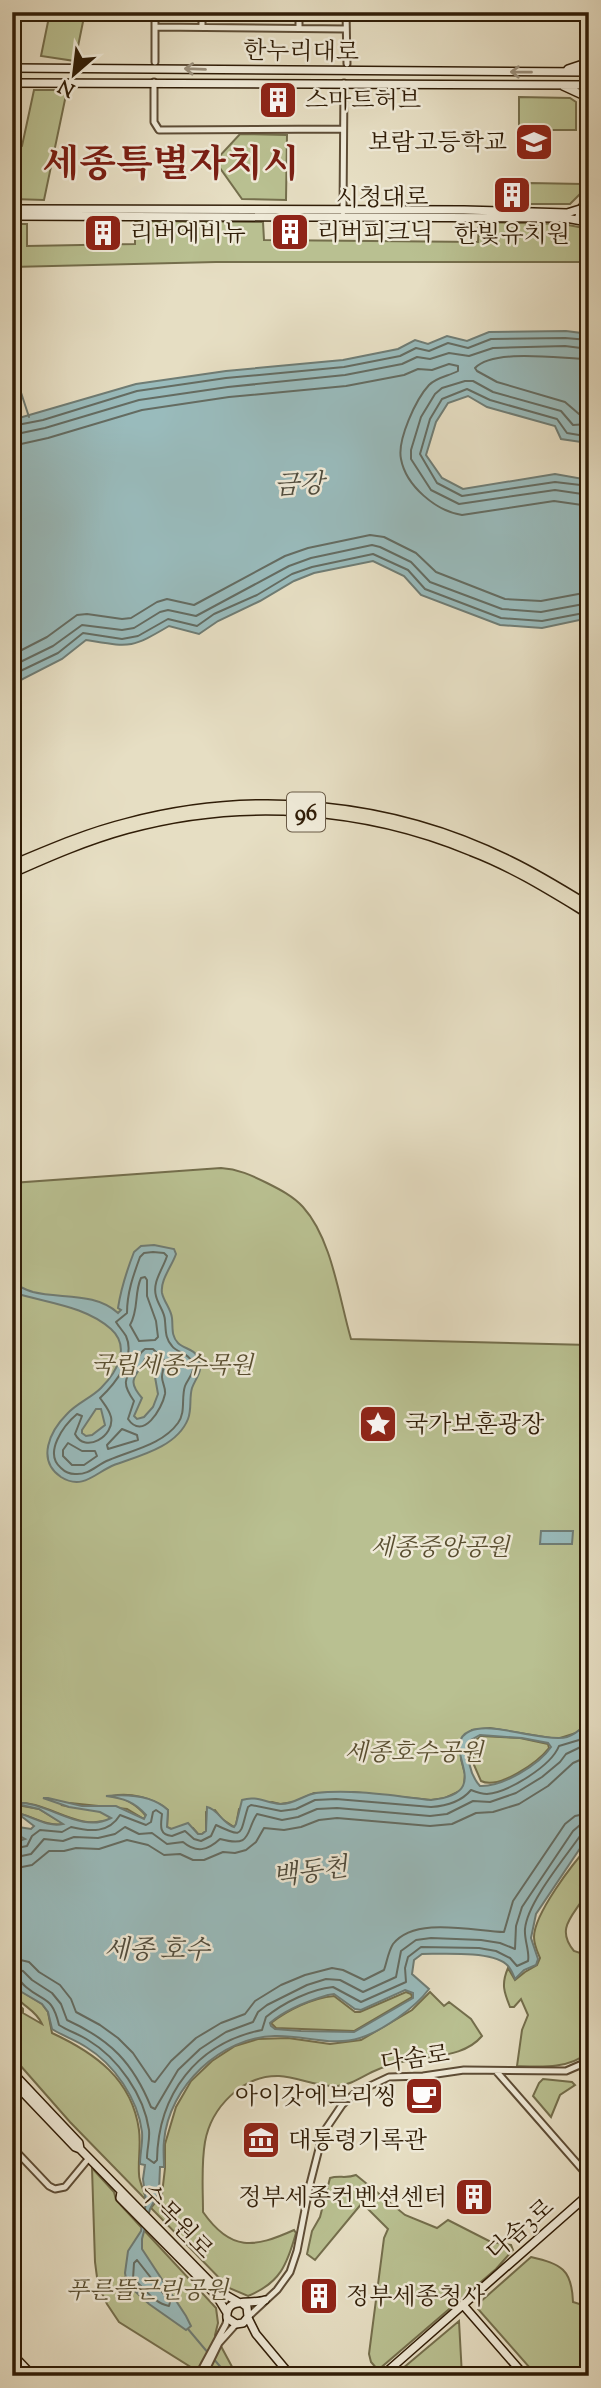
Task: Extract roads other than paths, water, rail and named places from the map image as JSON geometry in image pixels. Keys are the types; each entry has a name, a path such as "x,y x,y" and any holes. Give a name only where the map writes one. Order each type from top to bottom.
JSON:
{"main road":[{"name":"96","path":"12,865 88,835 168,813 250,804 327,807 395,819 474,845 510,860 589,906"},
{"name":"96","path":"12,873 89,841 169,819 250,810 327,813 393,825 472,851 507,867 589,914"}],"street":[{"path":"155,12 155,62"},
{"path":"202,12 202,27"},
{"path":"299,12 299,28"},
{"path":"346,12 347,64"},
{"path":"557,72 587,63 587,12"},
{"path":"155,27 346,29"},
{"path":"155,62 167,68"},
{"path":"144,69 155,62"},
{"path":"327,71 347,64 364,71"},
{"name":"한누리대로","path":"12,68 589,72"},
{"path":"155,82 154,122 159,130 343,129"},
{"name":"한누리대로","path":"12,83 589,85"},
{"path":"343,212 344,83"},
{"path":"556,84 588,98 588,163 584,206 579,216 586,223"},
{"path":"588,163 589,173"},
{"name":"시청대로","path":"12,209 567,213 584,206"},
{"name":"시청대로","path":"12,216 343,212 566,218 586,223"},
{"name":"다솜로","path":"215,2347 229,2330 236,2324 243,2323 284,2282 294,2263 323,2133 341,2105 355,2093 389,2077 423,2076 464,2070 566,2071 589,2061"},
{"name":"수목원로","path":"12,2072 79,2143 80,2149"},
{"path":"497,2072 589,2177"},
{"name":"수목원로","path":"12,2081 121,2192 120,2197 217,2293 227,2315"},
{"path":"12,2147 55,2189 65,2187 89,2158"},
{"name":"다솜3로","path":"382,2376 589,2194"},
{"path":"217,2293 243,2301 265,2300"},
{"name":"수목원로","path":"217,2293 240,2302"},
{"name":"수목원로","path":"217,2293 222,2312 221,2333"},
{"path":"200,2376 206,2369 231,2304 265,2300"},
{"path":"240,2302 249,2310 248,2317 256,2334 291,2376"},
{"path":"463,2305 525,2376"},
{"path":"227,2315 236,2324 256,2334"},
{"path":"200,2376 205,2361 215,2347"},
{"path":"12,2354 33,2376"},
{"path":"12,2363 25,2376"}],"water":[{"name":"금강","path":"566,331 589,334 589,438 581,442 561,439 555,426 487,407 468,396 448,403 436,422 426,455 442,478 463,489 555,474 589,480 589,618 542,628 500,625 421,595 404,576 373,561 314,573 294,581 199,634 169,626 146,639 129,644 86,640 62,659 12,682 12,420 136,384 226,371 343,360 398,349 415,340 428,344 447,336 467,341 489,332"},
{"path":"154,1245 174,1249 176,1254 164,1278 162,1293 171,1315 176,1340 197,1355 200,1363 191,1392 188,1419 175,1437 156,1449 114,1465 89,1479 69,1481 53,1470 49,1462 47,1454 51,1437 67,1414 107,1382 120,1359 120,1344 111,1329 100,1321 77,1310 12,1292 12,1283 33,1292 99,1302 118,1313 121,1310 118,1308 119,1301 129,1266 134,1252 141,1246","holes":["149,1355 158,1363 155,1377 158,1394 153,1407 144,1417 137,1419 134,1416 142,1398 134,1386 134,1381","96,1409 101,1409 105,1425 92,1435 86,1436 82,1430"]},
{"path":"541,1531 573,1531 572,1544 540,1544"},
{"name":"세종 호수","path":"589,1722 589,1835 536,1914 531,1938 538,1959 536,1965 524,1970 515,1979 506,1964 489,1957 422,1954 414,1960 412,1974 429,1989 407,2011 378,2030 360,2038 339,2041 286,2036 255,2039 217,2055 201,2068 187,2084 168,2121 164,2167 160,2167 159,2192 150,2209 142,2239 142,2249 191,2326 186,2330 149,2304 127,2284 125,2273 128,2251 141,2231 146,2203 143,2179 145,2165 140,2164 142,2132 130,2095 106,2063 82,2045 52,2029 48,2012 42,2004 20,1991 12,1982 12,1843 25,1839 12,1832 12,1826 31,1829 34,1826 21,1816 12,1815 12,1812 50,1824 63,1824 39,1809 12,1803 38,1806 74,1820 99,1822 111,1818 100,1812 69,1807 43,1798 82,1806 116,1806 144,1819 146,1815 133,1804 106,1796 139,1797 155,1801 168,1810 167,1827 171,1829 188,1823 198,1834 202,1834 206,1831 207,1807 234,1827 242,1800 247,1799 280,1804 311,1794 330,1792 431,1800 451,1796 461,1788 465,1779 459,1747 461,1738 470,1731 491,1728 561,1738 573,1734","holes":["480,1735 522,1738 548,1743 551,1747 538,1761 519,1774 499,1783 480,1786 471,1771 468,1752 471,1740","405,1990 413,1993 413,1998 354,2032 275,2029 270,2023 297,2006 328,1995 334,1994 355,2009 361,2010"]}],"waterway":[{"path":"12,365 29,417"},
{"path":"188,2329 209,2354"},
{"path":"213,2358 228,2376"}],"place":[{"name":"스마트허브","path":"278,100"},
{"name":"보람고등학교","path":"534,142"},
{"name":"한빛유치원","path":"512,195"},
{"name":"리버피크닉","path":"290,232"},
{"name":"리버에비뉴","path":"103,233"},
{"name":"국가보훈광장","path":"378,1424"},
{"name":"아이갓에브리씽","path":"424,2096"},
{"name":"대통령기록관","path":"261,2140"},
{"name":"정부세종컨벤션센터","path":"474,2197"},
{"name":"정부세종청사","path":"319,2296"}],"district":[{"name":"세종특별자치시","path":"171,163"}],"park label":[{"name":"국립세종수목원","path":"172,1365"},
{"name":"세종중앙공원","path":"440,1547"},
{"name":"세종호수공원","path":"414,1752"},
{"name":"푸른뜰근린공원","path":"147,2290"}],"water label":[{"name":"백동천","path":"310,1871"}]}
